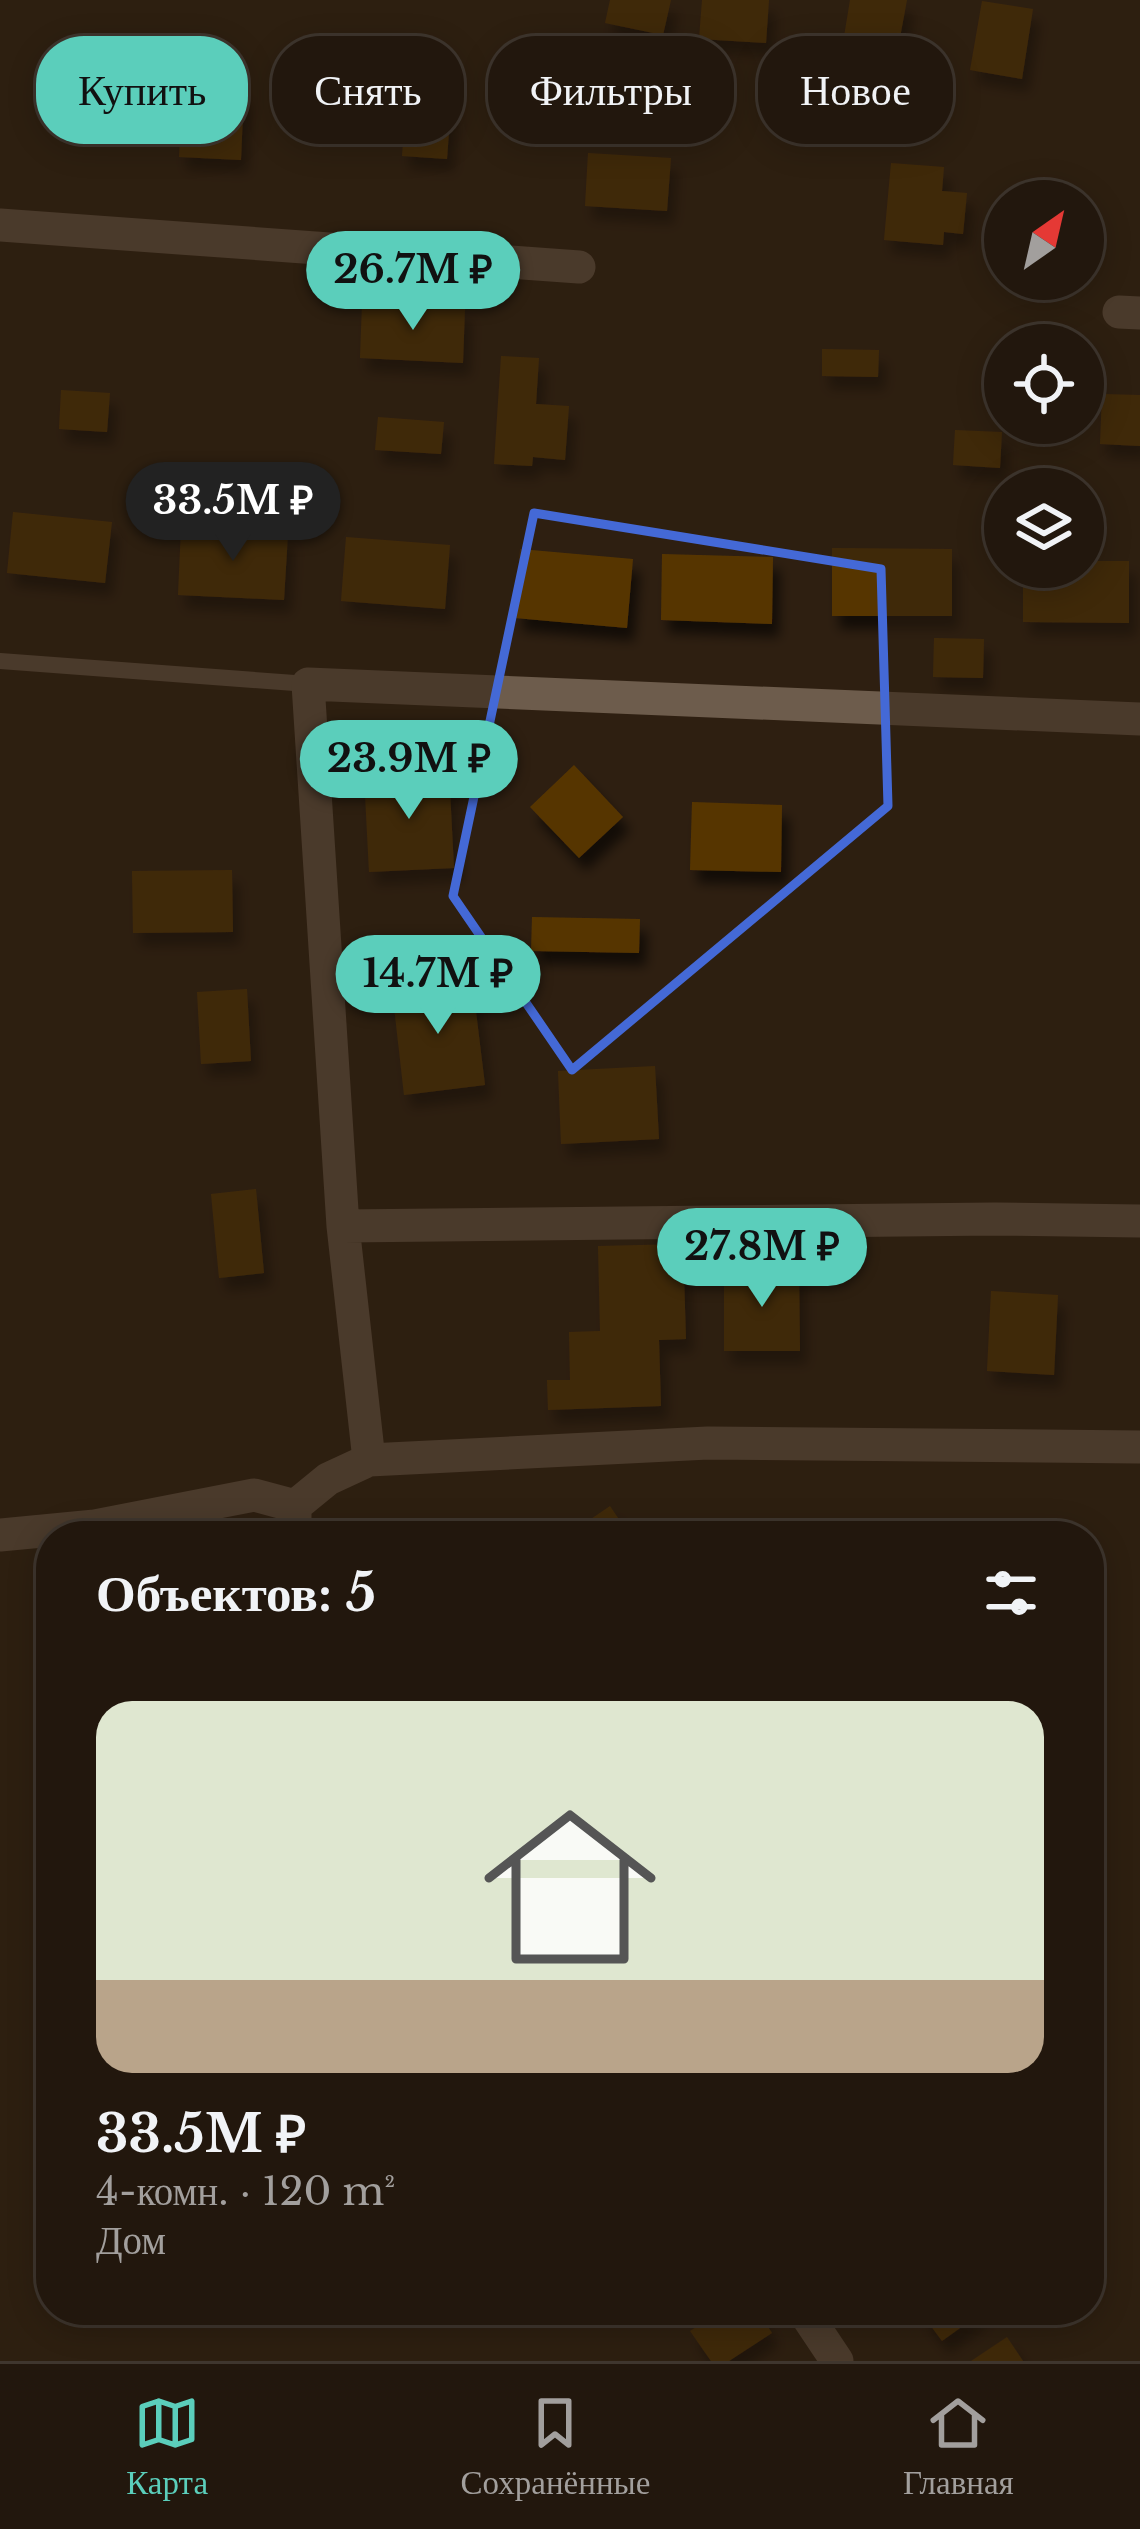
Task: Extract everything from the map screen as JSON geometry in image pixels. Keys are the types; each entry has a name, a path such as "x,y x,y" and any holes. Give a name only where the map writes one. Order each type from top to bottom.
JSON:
{"street":[{"path":"0,225 578,267"},
{"path":"369,1460 343,1226 308,684 1140,719"},
{"path":"343,1226 1140,1221"},
{"path":"122,1521 254,1496 295,1521 328,1479 369,1460 708,1443 1140,1447"},
{"path":"0,1535 36,1532"},
{"path":"813,2325 837,2361"}],"lane":[{"path":"0,661 308,684"}],"highlighted area":[{"path":"534,513 881,569 888,806 572,1070 453,896"}],"building":[{"path":"610,0 671,0 663,35 605,23"},
{"path":"702,0 769,0 766,36 758,36 758,43 734,41 734,36 699,36"},
{"path":"850,0 907,0 900,36 844,36"},
{"path":"982,1 1033,9 1022,79 970,70"},
{"path":"180,144 242,144 241,160 179,157"},
{"path":"403,144 448,144 447,159 402,156"},
{"path":"588,153 671,158 667,211 585,206"},
{"path":"891,163 944,167 942,191 967,193 963,234 944,232 943,245 884,240"},
{"path":"362,304 465,308 463,363 360,358"},
{"path":"822,349 879,350 878,377 822,376"},
{"path":"501,356 539,358 536,404 569,406 565,460 533,457 532,466 494,464"},
{"path":"61,390 110,393 107,432 59,429"},
{"path":"1104,394 1140,395 1140,446 1100,444 1104,444"},
{"path":"378,417 444,422 441,454 375,450"},
{"path":"955,430 984,431 984,444 1001,444 1000,468 953,465"},
{"path":"13,512 112,522 105,583 7,573"},
{"path":"181,528 288,534 284,600 178,595"},
{"path":"346,537 450,545 445,609 341,601"},
{"path":"832,548 952,549 952,616 832,616"},
{"path":"520,549 633,559 627,628 515,618"},
{"path":"662,554 773,557 772,624 661,620"},
{"path":"1104,561 1129,561 1129,623 1023,622 1023,588 1104,588"},
{"path":"934,638 984,639 983,678 933,677"},
{"path":"574,765 623,817 579,858 530,807"},
{"path":"449,771 454,868 369,872 364,775"},
{"path":"692,802 782,805 781,872 690,870"},
{"path":"232,870 233,932 133,933 132,871"},
{"path":"532,917 640,919 639,953 531,951"},
{"path":"472,979 485,1085 404,1095 392,989"},
{"path":"247,989 251,1061 201,1064 197,992"},
{"path":"655,1066 659,1139 561,1144 558,1071"},
{"path":"256,1189 264,1273 219,1278 211,1194"},
{"path":"683,1244 686,1339 659,1340 661,1406 548,1410 547,1380 570,1380 569,1332 600,1331 598,1246"},
{"path":"724,1268 799,1268 800,1351 724,1351"},
{"path":"991,1291 1058,1295 1054,1375 987,1371"},
{"path":"610,1506 620,1521 588,1521"},
{"path":"699,2325 767,2325 772,2333 729,2361 711,2361 690,2331"},
{"path":"930,2325 964,2325 942,2341"},
{"path":"1007,2337 1023,2361 971,2361"}]}
